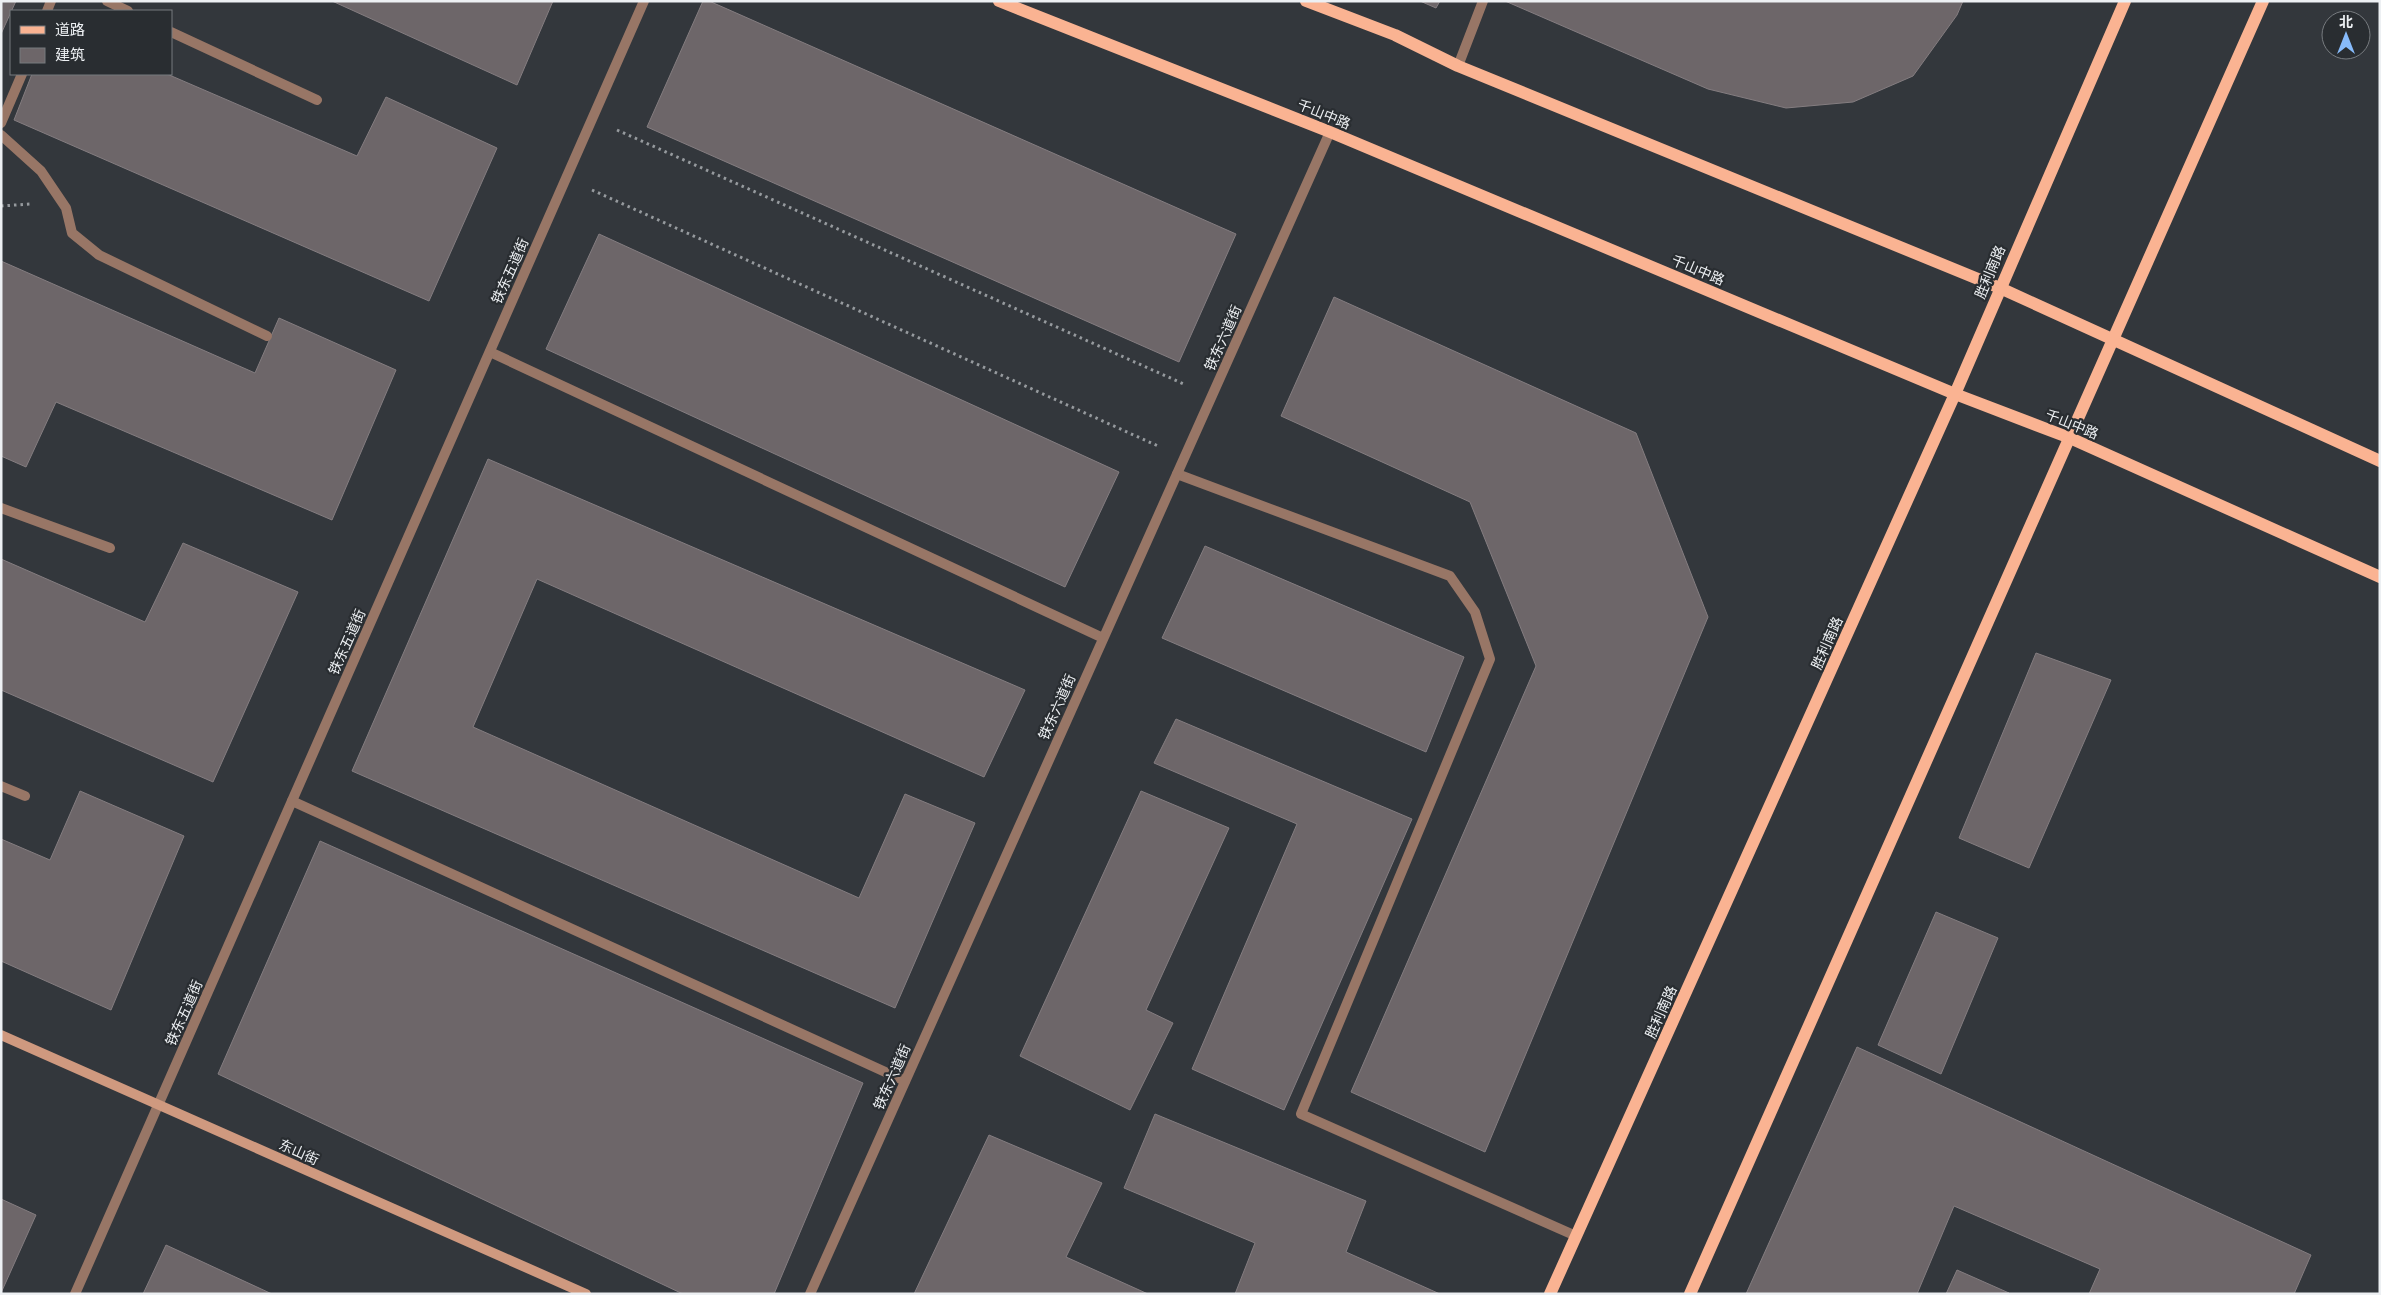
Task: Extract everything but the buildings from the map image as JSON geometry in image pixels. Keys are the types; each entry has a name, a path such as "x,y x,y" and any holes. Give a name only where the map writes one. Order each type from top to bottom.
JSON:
{"main road":[{"name":"千山中路","path":"999,1 1330,132 1955,394 2070,438 2380,577"},
{"path":"1306,1 1395,36 1458,66 2000,288 2114,338 2380,461"},
{"name":"胜利南路","path":"1550,1294 1955,394 2125,1"},
{"path":"1690,1294 2263,1"}],"street":[{"path":"106,1 126,10"},
{"name":"铁东五道街","path":"75,1294 644,1"},
{"path":"1458,66 1483,1"},
{"path":"172,32 317,100"},
{"path":"1,123 22,75"},
{"name":"铁东六道街","path":"810,1294 1330,132"},
{"path":"1,135 41,170 66,208 72,233 99,255 267,336"},
{"path":"490,352 1103,638"},
{"path":"1177,474 1450,576 1475,612 1490,659 1301,1114 1576,1236"},
{"path":"1,508 110,548"},
{"path":"1,786 25,796"},
{"path":"292,801 905,1082"},
{"name":"东山街","path":"1,1035 586,1294"}],"path":[{"path":"593,119 1212,396"},
{"path":"567,178 1184,458"}]}
